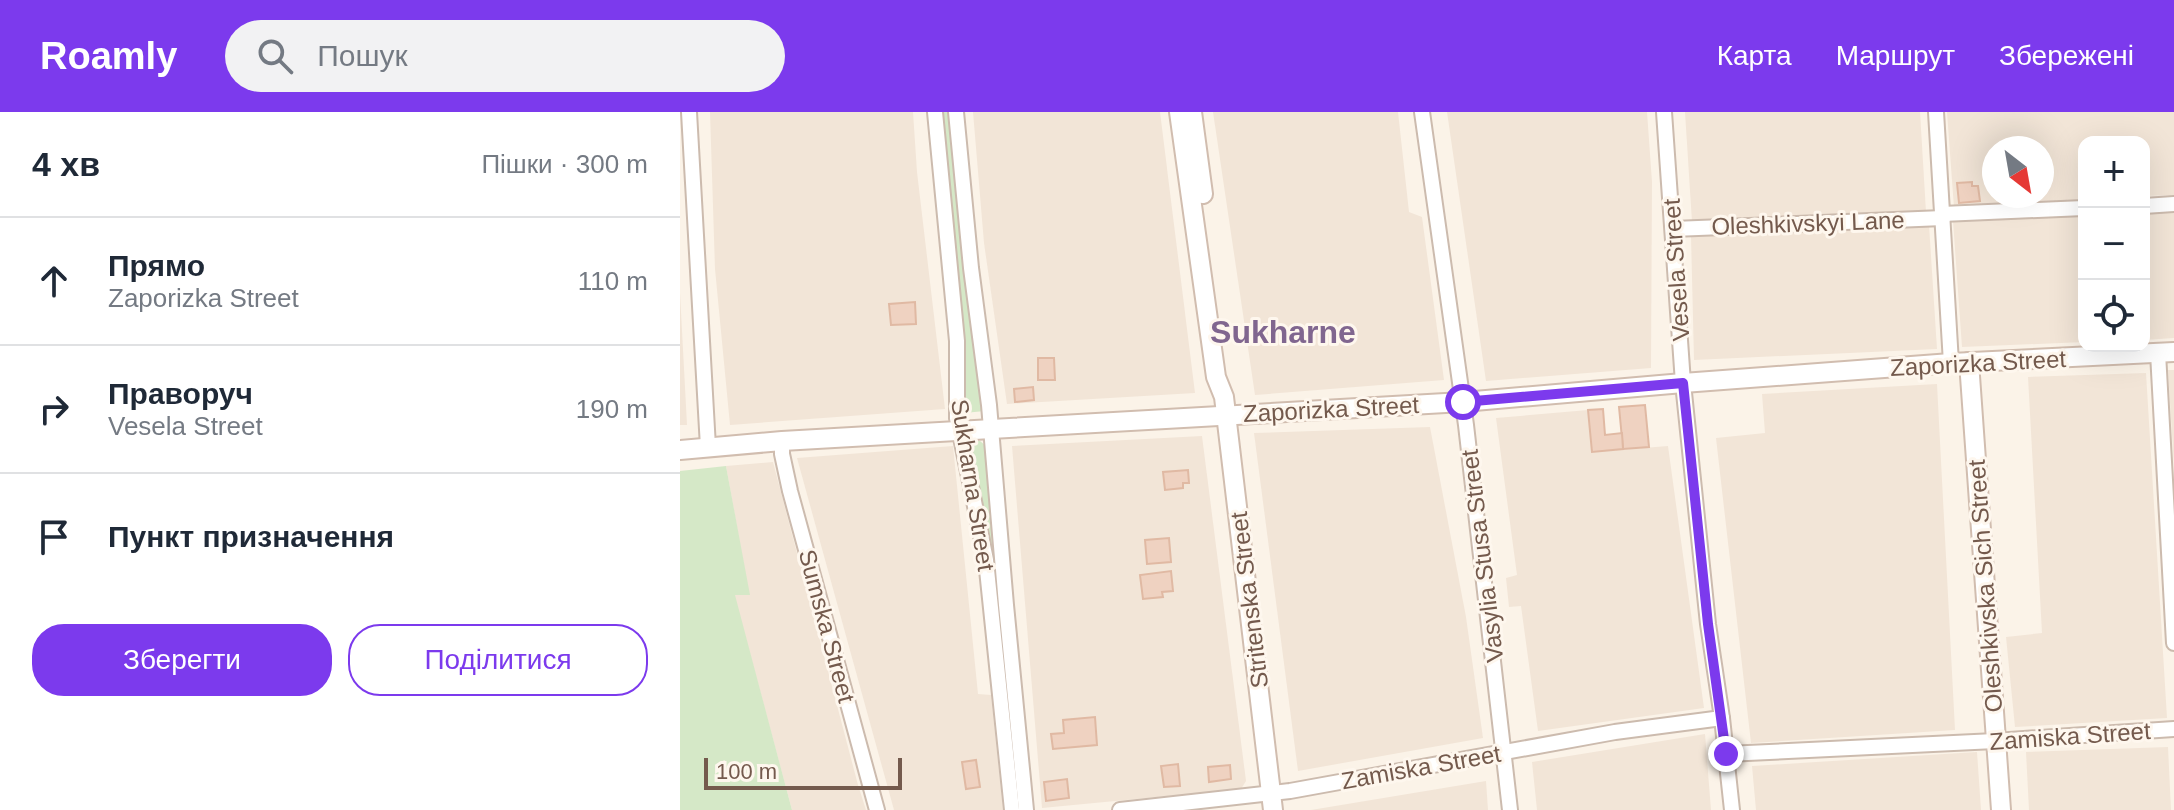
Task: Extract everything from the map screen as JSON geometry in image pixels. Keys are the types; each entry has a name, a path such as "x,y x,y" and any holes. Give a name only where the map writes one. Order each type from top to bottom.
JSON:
{"street":[{"path":"689,112 708,447"},
{"name":"Sukharna Street","path":"935,112 957,341 957,418 986,560 1012,810"},
{"name":"Sukharna Street","path":"956,112 991,429 1026,810"},
{"name":"Stritenska Street","path":"1179,112 1216,377 1225,401"},
{"name":"Stritenska Street","path":"1192,112 1227,376 1225,401 1272,801"},
{"name":"Vasylia Stusa Street","path":"1422,112 1463,402 1510,810"},
{"name":"Vesela Street","path":"1664,112 1683,383 1708,624 1732,810"},
{"name":"Oleshkivska Sich Street","path":"1936,112 1942,216 1960,363 2001,810"},
{"path":"2150,206 2174,204"},
{"name":"Oleshkivskyi Lane","path":"1673,229 2078,208"},
{"path":"2166,352 2174,643"},
{"name":"Zaporizka Street","path":"680,450 991,429 1225,401 1463,402 1960,363 2166,352"},
{"name":"Sumska Street","path":"782,441 790,491 877,810"},
{"name":"Zamiska Street","path":"1120,810 1272,801 1615,732 1722,718"},
{"name":"Zamiska Street","path":"1726,754 2174,729"}],"shaded area":[{"path":"710,112 913,112 917,172 945,409 730,425 715,269"},
{"path":"973,112 1160,112 1195,393 1007,404 984,243"},
{"path":"1213,112 1398,112 1409,212 1422,217 1444,380 1255,395"},
{"path":"1447,112 1647,112 1652,182 1651,368 1486,381"},
{"path":"1685,112 1920,112 1926,212 1692,222"},
{"path":"1947,112 2174,112 2174,195 2150,196 2150,136 2078,136 2078,200 2054,202 2054,136 1982,136 1982,206 1954,208"},
{"path":"2174,211 2174,338 2150,340 2150,212"},
{"path":"2078,215 2078,342 1962,347 1953,221"},
{"path":"1929,225 1937,349 1694,360 1691,236"},
{"path":"680,293 687,425 680,425"},
{"path":"2168,370 2174,370 2174,466"},
{"path":"2146,373 2167,718 2015,727 2006,637 2042,633 2028,377"},
{"path":"1937,384 1955,730 1751,743 1716,438 1765,433 1762,394"},
{"path":"1588,410 1592,452 1668,446 1704,708 1538,731 1521,606 1509,607 1506,578 1517,575 1496,418"},
{"path":"1430,427 1466,617 1483,738 1298,771 1254,433"},
{"path":"1202,436 1246,781 1241,789 1042,808 1012,446"},
{"path":"953,446 978,694 991,695 1003,810 894,810 797,458"},
{"path":"773,462 866,810 792,810 734,594 749,594 726,466"},
{"path":"1705,734 1711,810 1537,810 1532,762"},
{"path":"2168,747 2171,810 2029,810 2026,752"},
{"path":"1977,752 1981,810 1756,810 1752,766"},
{"path":"1486,781 1488,810 1311,810"}],"green space":[{"path":"941,112 949,112 972,333 985,411 964,413"},
{"path":"974,441 980,441 987,447 1000,591 995,591 983,505 968,449"},
{"path":"726,466 750,595 735,595 792,810 680,810 680,471"}],"building":[{"path":"1972,182 1972,186 1978,186 1980,201 1959,203 1957,183"},
{"path":"915,302 916,324 891,325 889,304"},
{"path":"1038,358 1054,358 1055,380 1038,380"},
{"path":"1033,387 1034,400 1015,402 1014,389"},
{"path":"1645,405 1649,447 1623,449 1619,407"},
{"path":"1603,409 1605,435 1622,433 1623,449 1592,452 1588,410"},
{"path":"1188,470 1189,483 1183,483 1183,488 1165,490 1163,472"},
{"path":"1169,538 1171,562 1147,564 1145,540"},
{"path":"1171,571 1173,591 1162,592 1163,597 1143,599 1140,575"},
{"path":"1095,717 1097,745 1053,749 1051,734 1064,733 1063,720"},
{"path":"976,760 980,787 966,789 962,762"},
{"path":"1178,764 1180,786 1164,787 1161,766"},
{"path":"1230,765 1231,779 1209,782 1208,767"},
{"path":"1067,779 1069,798 1046,801 1044,782"}],"district":[{"name":"Sukharne","path":"1283,332"}],"route":[{"path":"1463,402 1683,383 1708,624 1726,754"}]}
